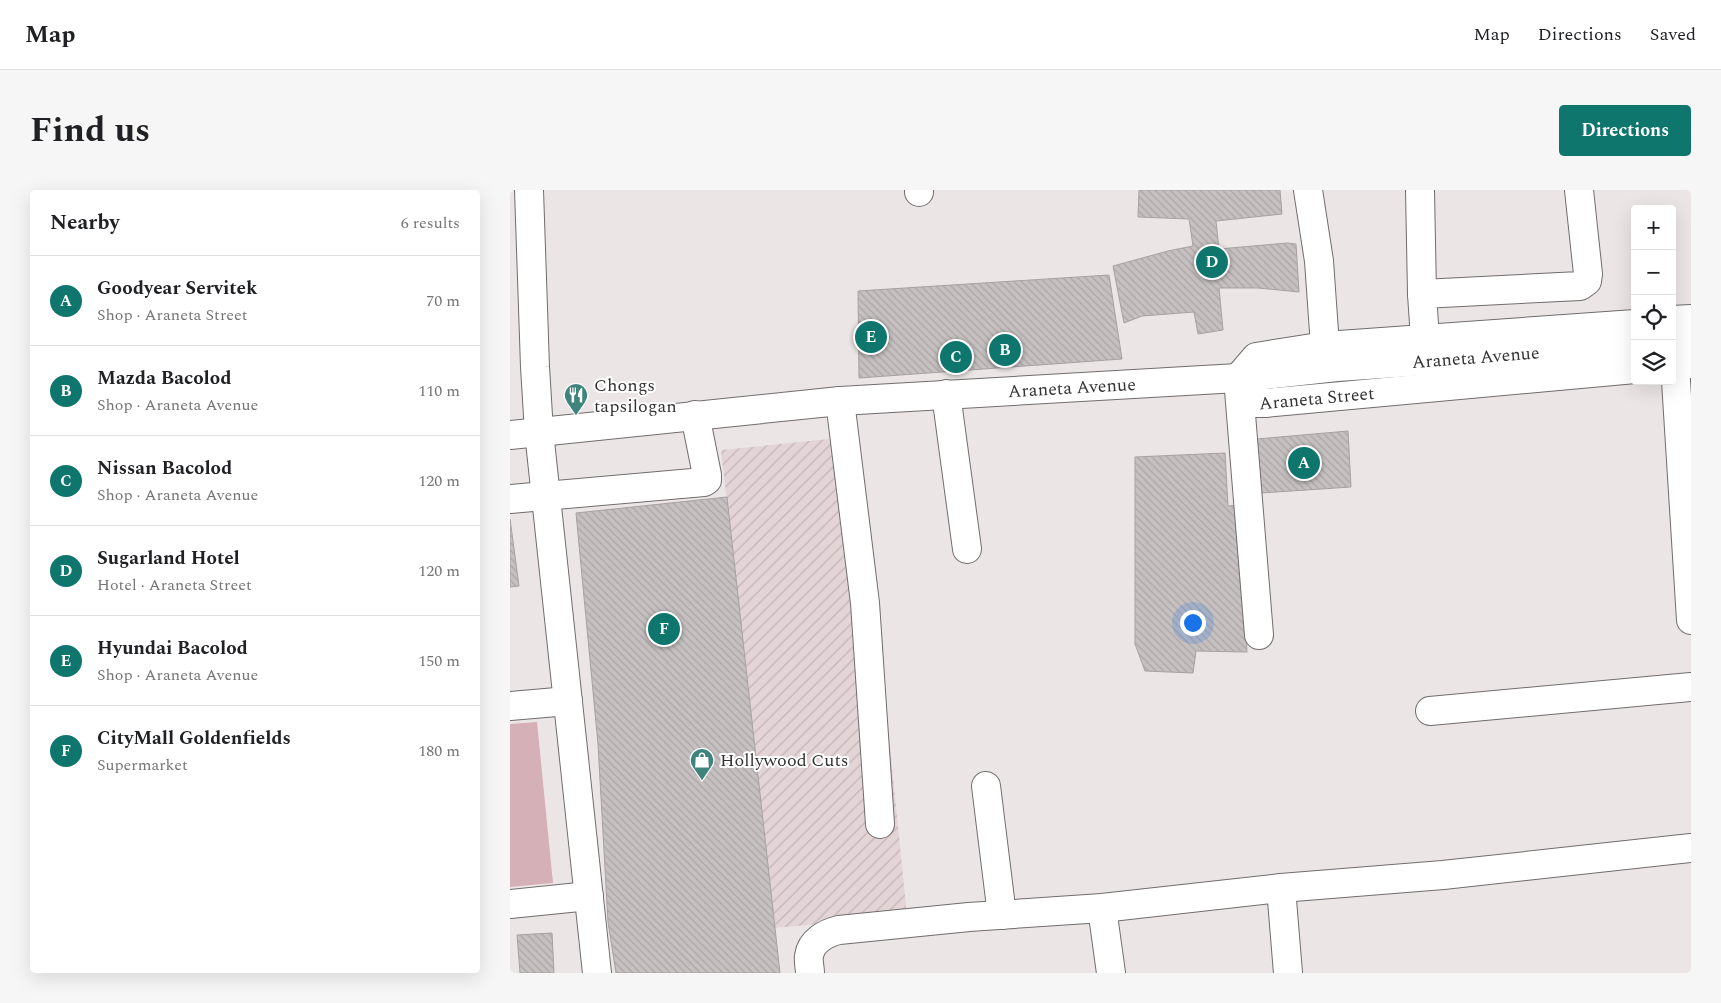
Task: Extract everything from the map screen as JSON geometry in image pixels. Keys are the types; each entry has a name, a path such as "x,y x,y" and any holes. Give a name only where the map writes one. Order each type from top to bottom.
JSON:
{"main road":[{"path":"529,190 534,367 539,432 597,973"},
{"path":"1308,190 1319,261 1325,346"},
{"path":"1420,190 1422,294 1426,339"},
{"path":"1422,294 1580,286 1587,282 1588,274 1579,190"},
{"path":"1676,320 1691,319"},
{"name":"Araneta Street","path":"1631,324 1325,346 1256,358 1238,378 1256,403 1265,403 1631,369"},
{"path":"1691,341 1678,359 1691,620"},
{"name":"Araneta Avenue","path":"510,435 840,401 1238,378 1337,367 1631,344"},
{"path":"1238,378 1260,635"},
{"path":"946,394 967,549"},
{"path":"840,401 865,603 880,824"},
{"path":"510,499 704,482 707,480 707,475 695,415"},
{"path":"1430,711 1691,687"},
{"path":"510,706 568,701"},
{"path":"986,786 1002,915"},
{"path":"810,973 808,955 819,938 839,930 1102,908 1281,888 1443,876 1691,848"},
{"path":"1281,888 1288,973"},
{"path":"510,904 589,896"},
{"path":"1102,908 1111,973"}],"shaded area":[{"path":"859,436 907,916 775,928 721,450"},
{"path":"537,722 553,883 510,887 510,724"}],"building":[{"path":"1139,190 1280,190 1282,214 1216,221 1219,249 1287,243 1296,244 1299,292 1258,288 1219,288 1223,330 1198,334 1194,312 1142,316 1124,323 1113,266 1193,246 1189,219 1138,217"},
{"path":"1109,275 1122,359 859,378 858,291"},
{"path":"1348,431 1351,487 1261,493 1257,439"},
{"path":"1225,453 1228,506 1239,505 1247,652 1196,651 1193,673 1145,671 1135,644 1135,457"},
{"path":"727,497 780,973 616,973 608,922 598,744 576,513"},
{"path":"510,519 519,586 510,587"},
{"path":"552,933 554,973 520,973 517,935"}],"place":[{"name":"Sugarland Hotel","path":"1212,262"},
{"name":"Hyundai Bacolod","path":"871,337"},
{"name":"Mazda Bacolod","path":"1005,350"},
{"name":"Nissan Bacolod","path":"956,357"},
{"name":"Chongs tapsilogan","path":"576,416"},
{"name":"Goodyear Servitek","path":"1304,463"},
{"name":"CityMall Goldenfields","path":"664,629"},
{"name":"Hollywood Cuts","path":"702,781"}]}
